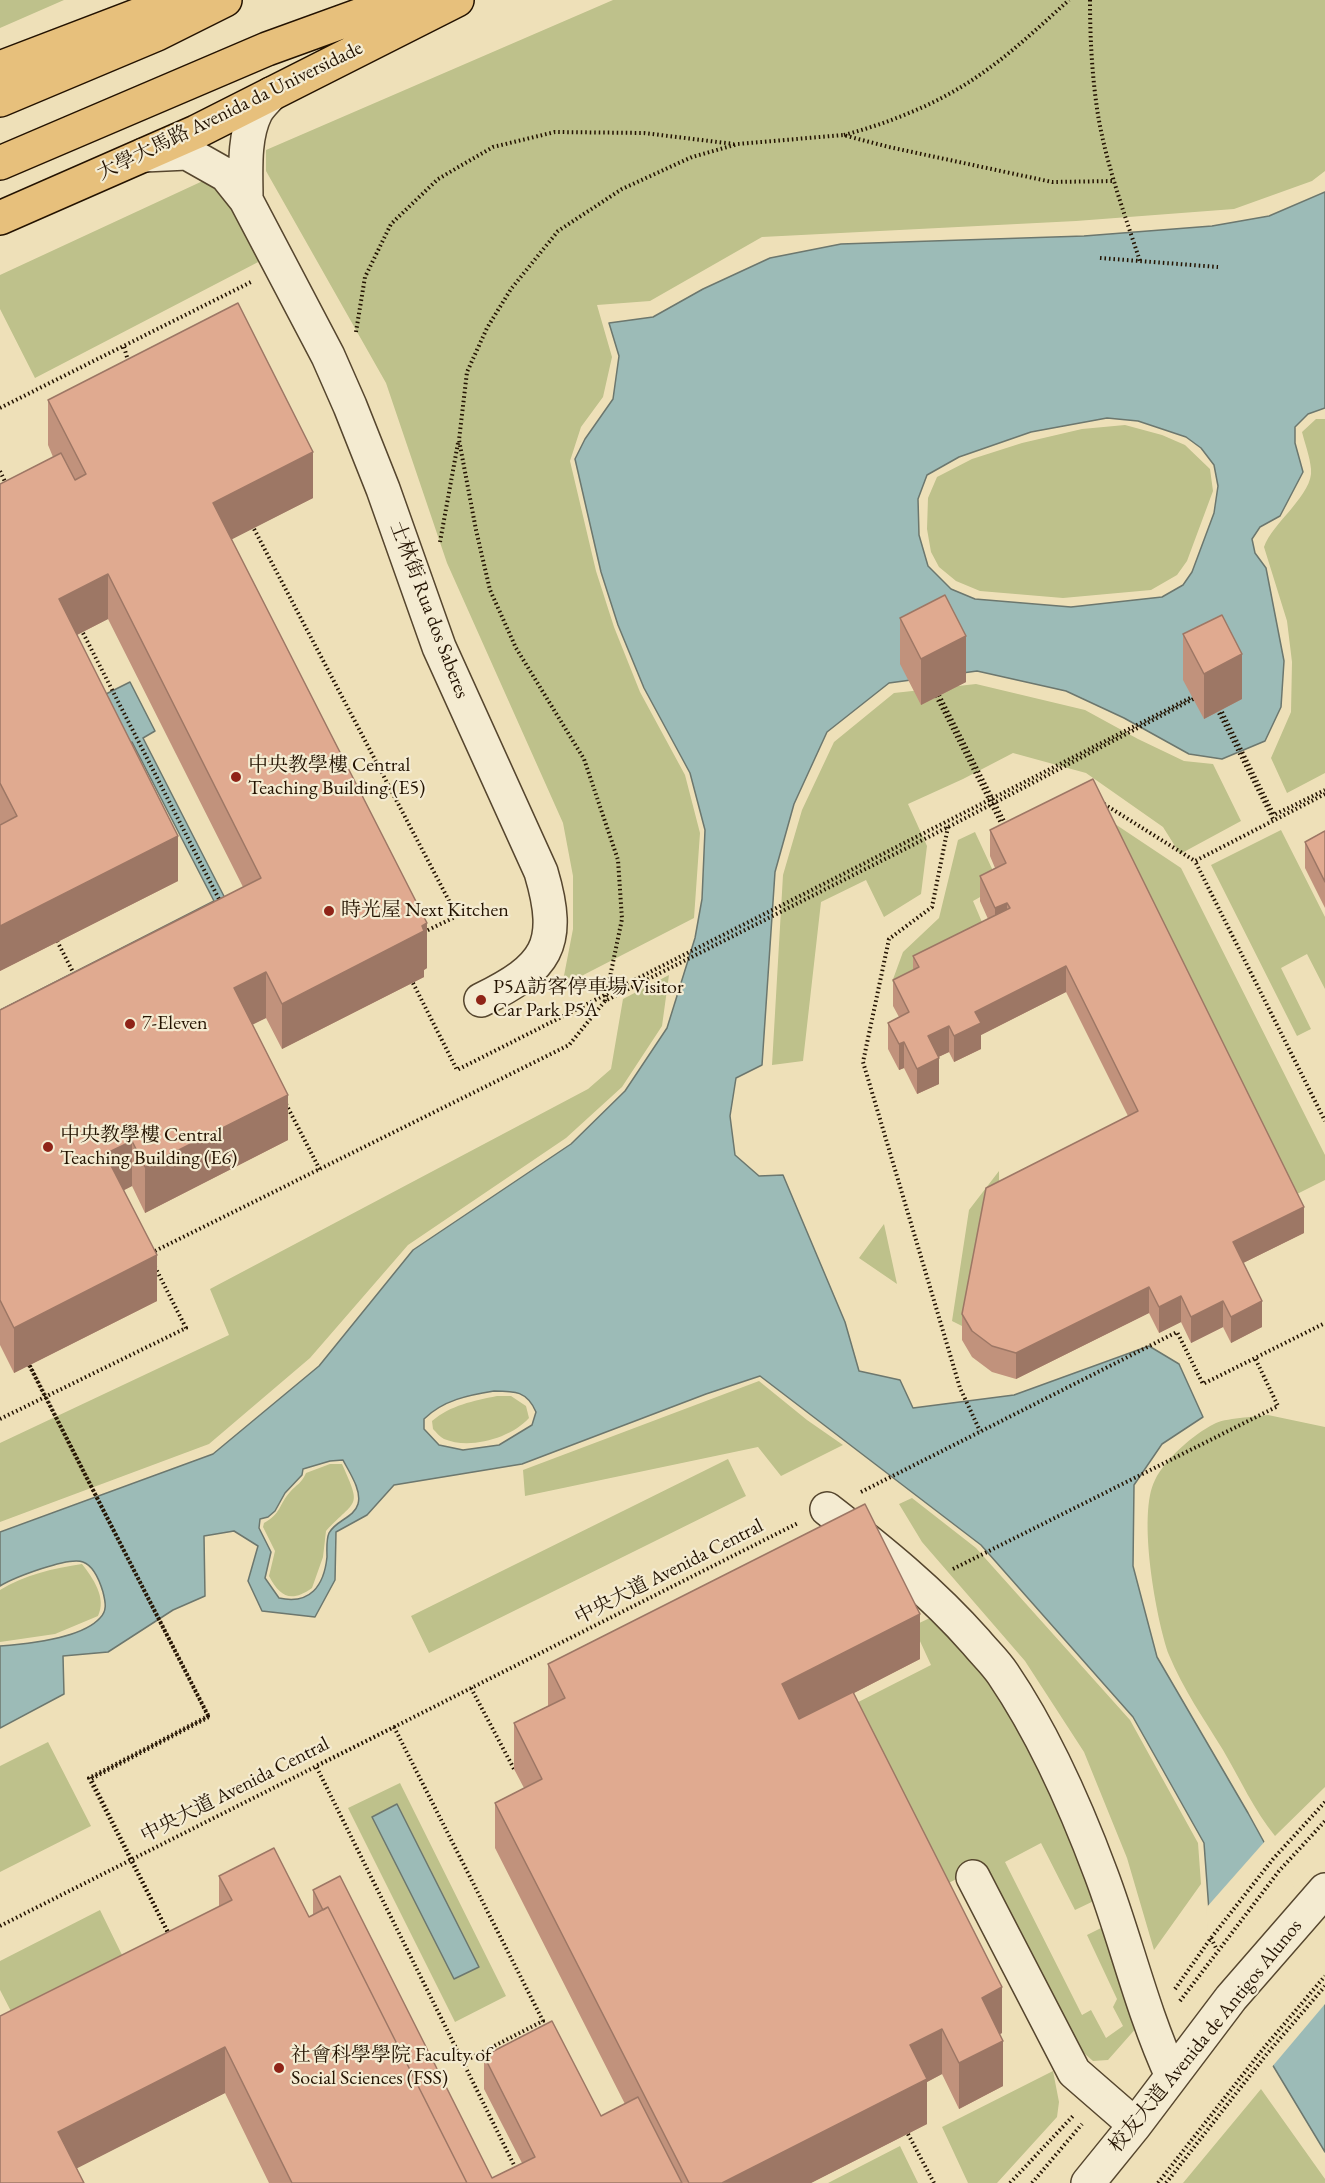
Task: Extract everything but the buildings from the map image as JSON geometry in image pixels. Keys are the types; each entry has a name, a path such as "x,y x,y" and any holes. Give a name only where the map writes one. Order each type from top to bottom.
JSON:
{"main road":[{"path":"0,68 178,0"},
{"path":"0,100 157,34 225,0"},
{"path":"0,163 267,49 380,8 415,0"},
{"name":"大學大馬路 Avenida da Universidade","path":"0,218 196,132 457,0"}],"street":[{"path":"246,200 246,157 249,129 257,110 271,94"},
{"name":"士林街 Rua dos Saberes","path":"144,155 187,153 226,175 246,200 328,356 350,405 383,489 439,646 541,872 548,894 550,915 546,948 538,963 527,974 513,984 481,1000"},
{"path":"827,1509 912,1578 960,1624 1002,1672 1050,1755 1100,1872 1131,1959 1150,2024 1172,2076"},
{"path":"973,1877 1074,2072 1135,2125"},
{"name":"校友大道 Avenida de Antigos Alunos","path":"1088,2183 1231,1998 1318,1898"}],"path":[{"path":"440,544 459,440 467,372 487,328 511,289 558,231 622,189 692,157 738,144 843,135 903,116 931,103 981,74 1029,36 1069,0"},
{"path":"1090,0 1090,42 1098,117 1114,181 1140,261"},
{"path":"355,338 365,277 391,224 438,179 493,147 555,132 644,133 738,144"},
{"path":"843,135 1052,182 1114,181"},
{"path":"1100,258 1218,267"},
{"path":"0,408 281,267"},
{"path":"124,347 130,368"},
{"path":"459,440 490,590 516,648 584,759 618,860 622,919 605,1001"},
{"path":"0,471 9,490"},
{"path":"249,519 458,915 421,934"},
{"path":"78,622 222,905"},
{"path":"149,1254 569,1044 605,1001 948,827 992,801 1198,695 456,1070 413,983"},
{"path":"938,696 1009,836 1007,827 992,801"},
{"path":"1274,821 1215,702 1274,815 1325,789"},
{"path":"1195,861 1325,794"},
{"path":"1095,801 1106,804 1195,861 1325,1121"},
{"path":"1007,827 1016,822"},
{"path":"948,827 932,906 889,939 864,1062 960,1388 981,1431"},
{"path":"53,933 77,980"},
{"path":"283,1098 320,1170"},
{"path":"0,1419 186,1328 154,1265"},
{"name":"中央大道 Avenida Central","path":"0,1926 1177,1332 1203,1384 1325,1323"},
{"path":"25,1356 208,1716 89,1778 171,1939"},
{"path":"952,1570 1278,1406 1255,1358"},
{"path":"30,1366 209,1717 91,1779 174,1945"},
{"path":"471,1688 514,1769"},
{"path":"394,1727 543,2021 463,2062"},
{"path":"316,1766 518,2173"},
{"path":"1150,2024 1211,1938 1273,1859 1325,1802"},
{"path":"1211,1938 1217,1950 1279,1871 1325,1821"},
{"path":"1158,2183 1263,2049 1325,1976"},
{"path":"1166,2183 1266,2055 1325,1986"},
{"path":"1010,2183 1075,2114"},
{"path":"908,2134 934,2183"}],"green space":[{"path":"0,0 64,0 0,28"},
{"path":"613,0 1325,0 1325,171 1312,181 1234,209 1076,221 762,237 650,301 597,305 612,357 603,397 581,427 570,461 596,571 614,627 640,692 685,775 700,833 694,918 562,986 573,929 573,876 563,823 447,563 386,383 266,171 266,150"},
{"path":"220,173 264,259 35,378 0,309 0,275"},
{"path":"1316,419 1325,419 1325,773 1287,793 1271,758 1291,712 1292,662 1287,621 1264,547 1275,528 1300,498 1310,479 1309,455 1302,432"},
{"path":"1125,425 1162,435 1185,445 1210,469 1213,491 1187,561 1177,575 1151,590 1063,598 980,591 956,581 939,567 931,552 927,529 928,498 937,477 972,459 1022,443 1082,429"},
{"path":"976,684 1085,710 1184,761 1213,764 1241,821 1180,854 1163,827 1086,773 1013,753 908,804 927,846 921,894 884,917 866,880 821,902 803,1061 772,1065 783,875 802,810 834,742 894,693"},
{"path":"1106,818 1181,868 1325,1155 1325,1180 1295,1195"},
{"path":"1281,830 1325,917 1325,989 1307,954 1281,968 1311,1029 1297,1036 1211,865"},
{"path":"975,832 1000,886 973,901 987,934 892,982 903,952 939,918 958,840"},
{"path":"669,975 662,1026 622,1087 566,1138 408,1245 310,1358 209,1444 0,1522 0,1443 229,1335 210,1289 588,1089 611,1069 623,999"},
{"path":"999,1171 999,1204 982,1213 962,1326 952,1321 969,1210"},
{"path":"884,1224 897,1284 859,1258"},
{"path":"759,1381 807,1420 843,1445 781,1476 758,1447 525,1496 523,1470"},
{"path":"497,1396 511,1396 526,1406 529,1418 512,1431 478,1442 454,1442 444,1439 433,1429 432,1421 447,1411"},
{"path":"1268,1415 1325,1427 1325,1787 1275,1836 1194,1704 1169,1655 1154,1593 1148,1541 1150,1496 1155,1480 1173,1456 1206,1428 1219,1422"},
{"path":"728,1459 746,1496 429,1653 411,1616"},
{"path":"330,1464 342,1464 352,1489 353,1502 326,1531 323,1557 312,1588 305,1593 287,1596 277,1589 269,1576 275,1551 263,1527 264,1523 277,1512 286,1496 301,1482 306,1473"},
{"path":"912,1498 976,1548 1130,1720 1198,1843 1201,1884 1154,1950 1127,1858 1084,1752 1025,1661 922,1542 899,1504"},
{"path":"82,1564 98,1588 101,1602 98,1616 55,1634 0,1642 0,1590 40,1573"},
{"path":"934,1616 992,1681 1026,1728 1100,1898 1075,1910 1041,1843 1005,1862 1082,2015 1091,2010 1106,2038 1123,2026 1113,2007 1117,1999 1087,1935 1109,1924 1138,2026 1108,2060 1093,2061 1077,2047 982,1867 942,1886 823,1720 931,1665 913,1626"},
{"path":"48,1742 91,1826 0,1872 0,1766"},
{"path":"400,1783 506,1996 455,2022 348,1808"},
{"path":"100,1910 125,1961 14,2017 0,1990 0,1961"},
{"path":"1053,2071 1059,2102 1057,2117 997,2183 968,2183 942,2127"},
{"path":"1261,2089 1325,2179 1325,2183 1183,2183"},
{"path":"900,2146 918,2183 828,2183"}],"water":[{"path":"1325,192 1325,408 1308,414 1295,427 1295,443 1303,472 1280,516 1260,527 1252,539 1255,553 1266,568 1284,661 1281,707 1265,741 1222,759 1189,754 1124,718 1066,691 977,671 889,683 827,732 794,804 775,872 762,1065 736,1078 730,1116 735,1155 759,1176 783,1175 845,1322 859,1371 900,1380 913,1408 1014,1395 1149,1346 1179,1364 1203,1417 1162,1444 1134,1485 1133,1566 1157,1657 1248,1813 1325,1953 1325,2152 1263,2049 1211,1938 1204,1843 1133,1717 981,1545 760,1376 706,1394 522,1464 394,1485 367,1515 336,1532 335,1580 315,1617 262,1611 248,1581 258,1546 234,1531 204,1536 205,1596 173,1610 108,1652 63,1656 64,1694 0,1728 0,1646 53,1639 81,1631 100,1618 105,1605 103,1592 96,1575 83,1562 54,1565 28,1573 0,1586 0,1532 213,1454 319,1366 413,1250 571,1144 625,1091 667,1028 695,938 702,899 705,830 690,773 644,688 618,625 601,572 575,459 585,439 613,399 619,356 609,323 653,317 703,289 770,258 841,244 1084,236 1212,226 1269,216","holes":["1107,418 1138,421 1186,437 1201,448 1214,465 1218,486 1214,513 1192,572 1183,585 1162,597 1071,607 975,599 951,589 928,566 919,535 918,499 927,475 959,457 1031,432","494,1391 520,1394 529,1400 536,1412 532,1425 499,1445 463,1450 439,1445 424,1429 424,1419 439,1407 466,1397","343,1460 357,1487 358,1504 353,1513 329,1533 323,1577 314,1591 299,1599 279,1598 265,1578 271,1552 259,1528 260,1519 268,1517 275,1511 285,1493 302,1475 303,1469 330,1461"]},
{"path":"130,682 155,731 143,738 230,908 0,1010 214,901 132,742 121,747 96,699"},
{"path":"397,1804 479,1967 454,1979 372,1817"}],"pier":[{"path":"1266,1840 1310,1913 1325,1946 1325,2004 1271,2068 1235,2003 1208,1939 1206,1908"}],"place":[{"name":"中央教學樓 Central Teaching Building (E5)","path":"236,777"},
{"name":"時光屋 Next Kitchen","path":"329,911"},
{"name":"P5A訪客停車場 Visitor Car Park P5A","path":"481,1000"},
{"name":"7-Eleven","path":"130,1024"},
{"name":"中央教學樓 Central Teaching Building (E6)","path":"48,1147"},
{"name":"社會科學學院 Faculty of Social Sciences (FSS)","path":"279,2068"}]}
